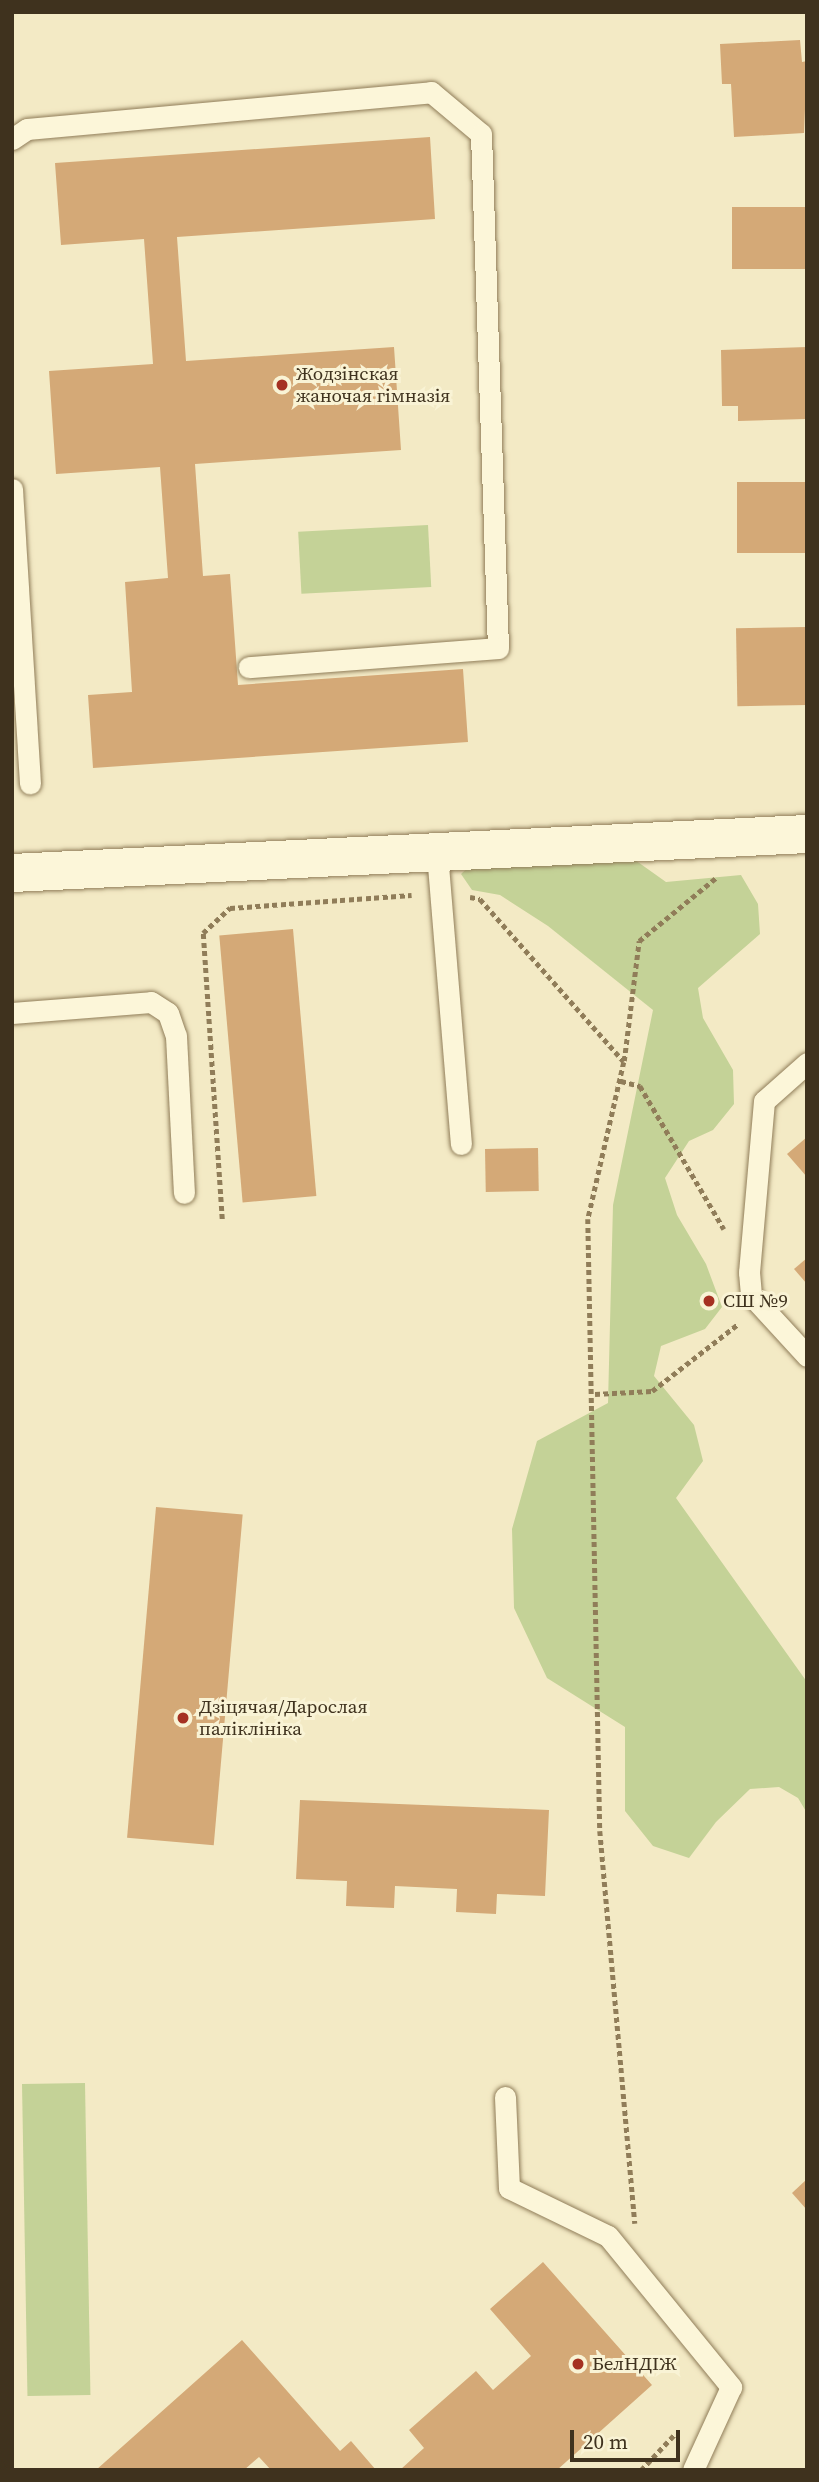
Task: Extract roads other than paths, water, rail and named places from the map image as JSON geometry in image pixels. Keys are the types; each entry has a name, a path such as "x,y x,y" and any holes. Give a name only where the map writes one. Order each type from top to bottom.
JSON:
{"street":[{"path":"12,873 807,834"}],"lane":[{"path":"12,139 27,130 431,92 481,134 498,648 249,667"},
{"path":"12,489 30,783"},
{"path":"438,853 461,1144"},
{"path":"12,1013 151,1002 168,1013 176,1036 184,1193"},
{"path":"807,1063 764,1101 749,1272 751,1295 807,1356"},
{"path":"505,2097 509,2188 608,2236 731,2387 692,2470"}],"place":[{"name":"Жодзінская жаночая гімназія","path":"282,385"},
{"name":"СШ №9","path":"709,1301"},
{"name":"Дзіцячая/Дарослая паліклініка","path":"183,1718"},
{"name":"БелНДІЖ","path":"578,2364"}]}
